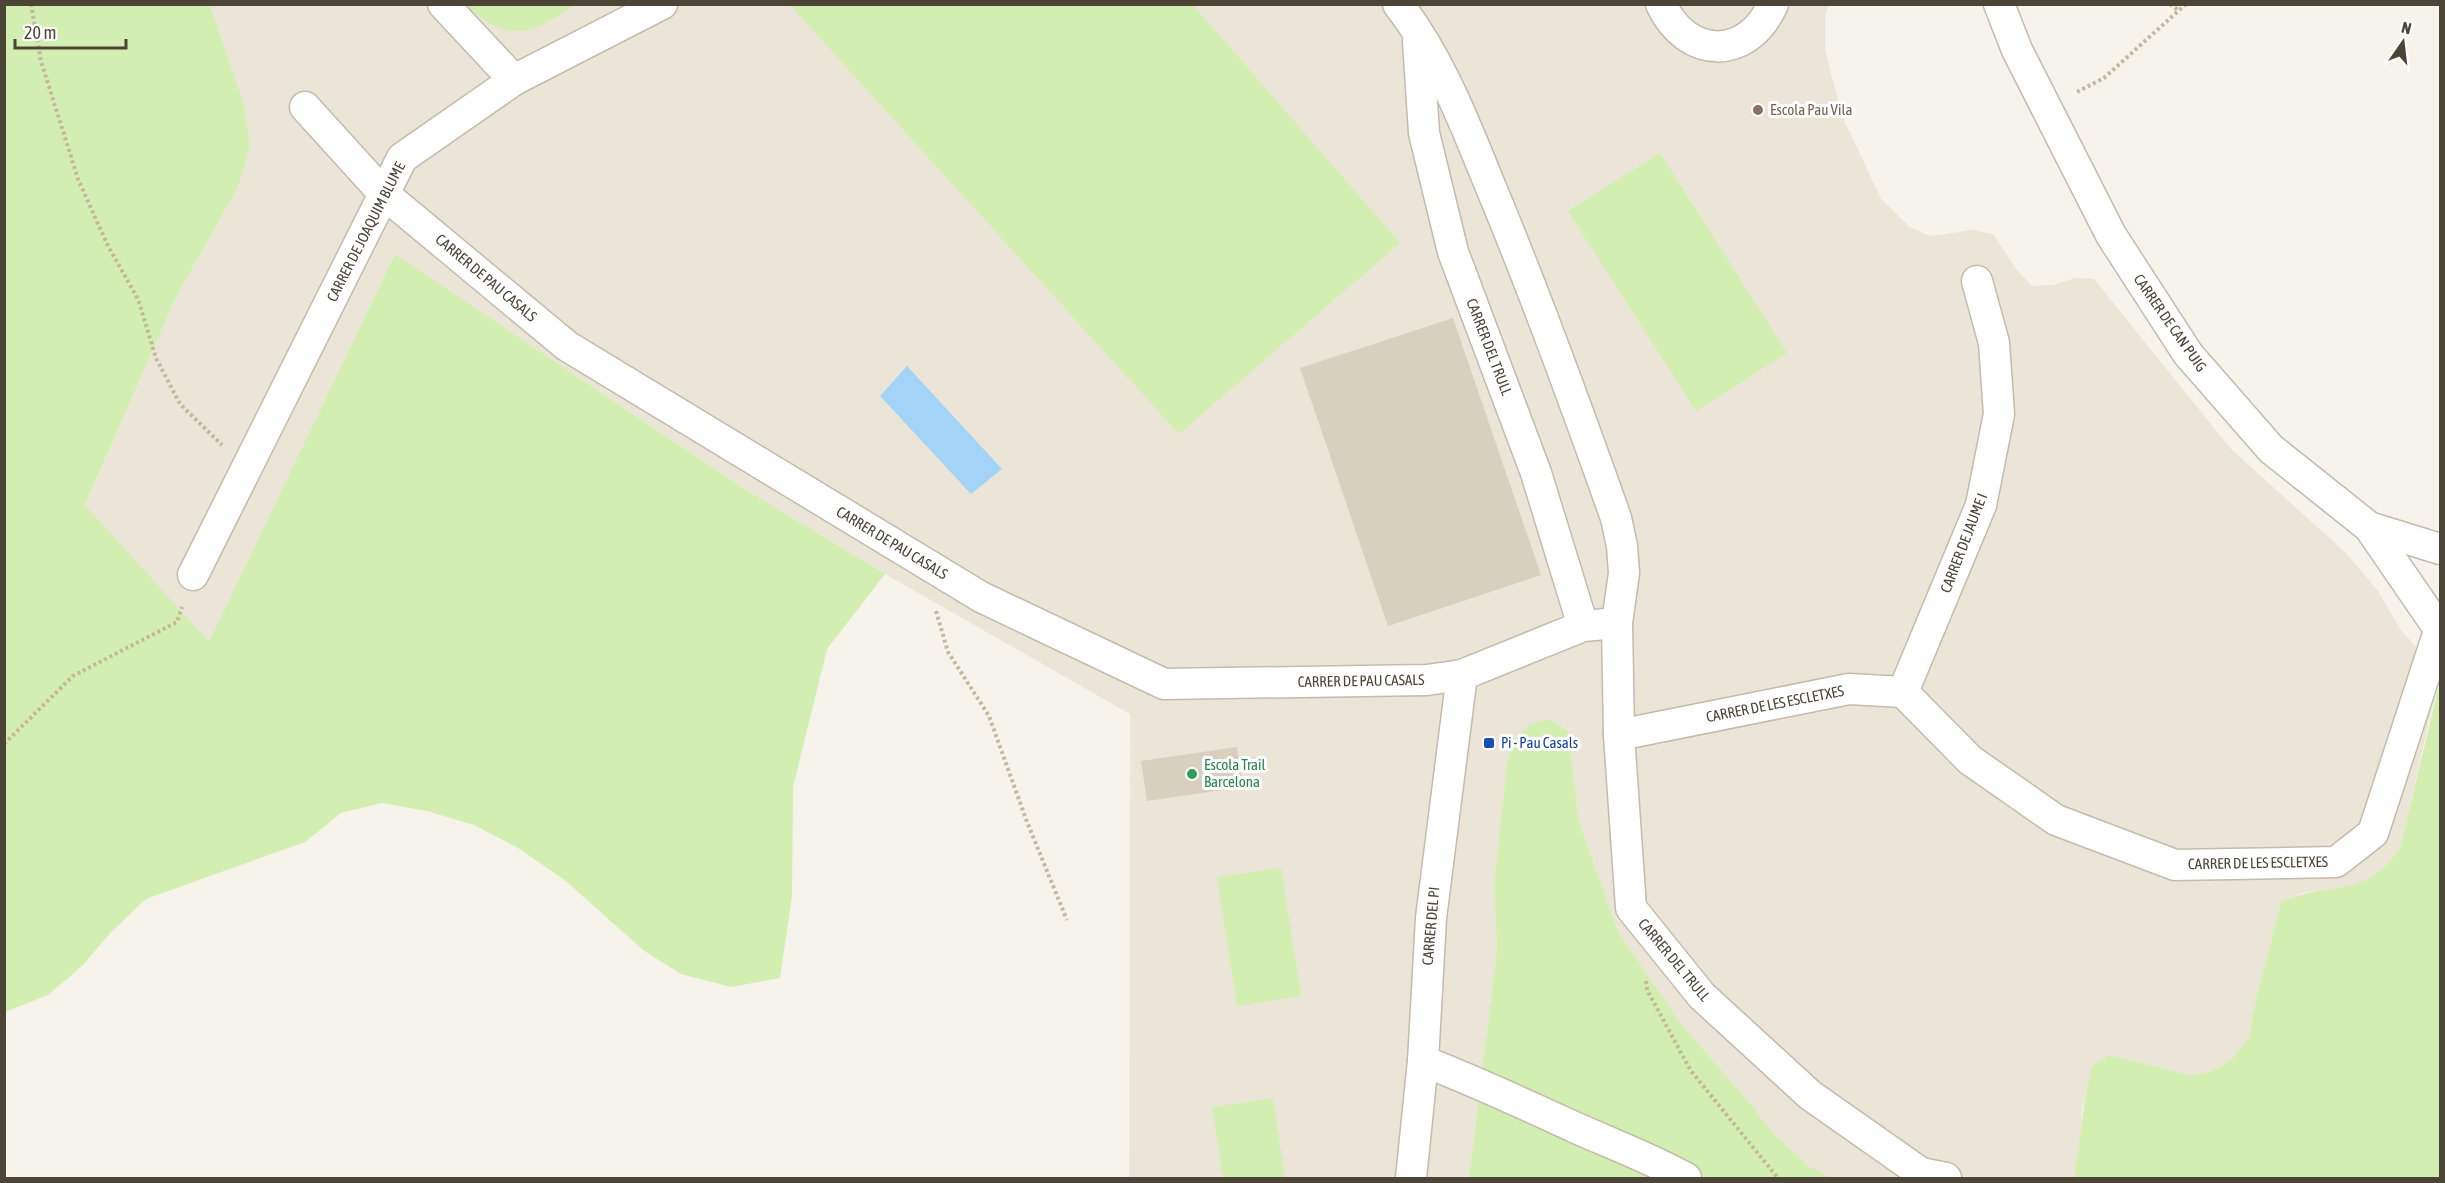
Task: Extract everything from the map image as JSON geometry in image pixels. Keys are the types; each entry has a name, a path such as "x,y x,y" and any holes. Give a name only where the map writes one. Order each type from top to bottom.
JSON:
{"street":[{"path":"443,4 514,80"},
{"name":"CARRER DE JOAQUIM BLUME","path":"193,575 402,158 514,80 662,4"},
{"name":"CARRER DEL TRULL","path":"1398,4 1418,29 1461,114 1529,278 1616,518 1622,546 1624,573 1617,623 1619,735 1632,908 1702,996 1810,1095 1921,1173 1946,1179"},
{"path":"1661,4 1668,20 1681,34 1697,43 1714,47 1732,45 1751,37 1766,22 1773,4"},
{"name":"CARRER DE CAN PUIG","path":"1999,4 2017,50 2111,236 2188,354 2271,449 2369,527 2440,549"},
{"name":"CARRER DEL TRULL","path":"1418,29 1424,133 1453,252 1536,473 1583,626"},
{"name":"CARRER DE PAU CASALS","path":"304,107 384,194 567,346 981,597 1164,684 1426,680 1462,675 1583,626"},
{"name":"CARRER DE JAUME I","path":"1903,692 1981,505 1999,414 1994,343 1977,281"},
{"name":"CARRER DE LES ESCLETXES","path":"1619,735 1849,689 1903,692 1970,760 2056,820 2175,865 2336,862 2373,833 2440,629 2369,527"},
{"path":"1583,626 1617,623"},
{"name":"CARRER DEL PI","path":"1411,1179 1423,1061 1431,918 1462,675"},
{"path":"1423,1061 1509,1095 1575,1127 1661,1164 1686,1179"}],"path":[{"path":"31,4 41,61 78,179 108,246 138,299 156,358 180,404 219,444 250,461"},
{"path":"2170,4 2179,11"},
{"path":"2047,108 2104,78 2186,4"},
{"path":"922,562 948,652 989,716 1027,822 1066,920"},
{"path":"4,744 73,676 177,622 193,575"},
{"path":"1646,979 1647,990 1691,1071 1778,1179"}],"shaded area":[{"path":"574,4 1829,5 1825,16 1825,49 1832,78 1843,118 1881,199 1910,227 1930,236 1973,230 1993,234 2017,270 2032,286 2053,285 2075,278 2094,279 2231,449 2346,553 2378,591 2401,630 2440,674 2400,848 2389,866 2370,879 2350,887 2302,893 2281,902 2256,999 2249,1038 2232,1059 2212,1071 2190,1075 2109,1055 2092,1066 2082,1110 2080,1153 2074,1178 1831,1178 1806,1164 1771,1131 1755,1109 1680,1023 1618,931 1579,822 1568,731 1512,743 1507,763 1494,883 1497,949 1469,1178 1129,1178 1130,714 885,574 740,486 395,254 209,643 85,506 176,297 237,189 250,145 243,101 210,5 465,5 551,21"}],"green space":[{"path":"5,4 210,5 243,101 250,145 237,189 176,297 85,505 209,642 395,254 740,486 885,574 827,649 793,787 792,896 780,978 731,987 681,974 643,950 566,881 518,848 474,825 427,811 382,803 341,813 305,842 146,899 111,932 82,966 48,995 5,1012"},
{"path":"465,5 574,5 544,24 519,31 494,26"},
{"path":"790,5 1193,5 1400,243 1179,434"},
{"path":"1660,153 1787,353 1696,411 1568,211"},
{"path":"2440,681 2440,1178 2074,1178 2092,1066 2109,1055 2190,1075 2212,1071 2232,1059 2249,1038 2256,999 2281,902 2299,895 2361,882 2387,864 2400,848"},
{"path":"1550,719 1568,731 1579,822 1618,931 1680,1023 1755,1109 1771,1131 1806,1164 1831,1178 1469,1178 1497,949 1494,883 1507,763 1512,743 1529,725"},
{"path":"1281,868 1301,996 1237,1006 1217,877"},
{"path":"1273,1098 1285,1178 1223,1178 1212,1107"}],"water":[{"path":"907,366 1002,469 971,494 880,396"}],"building":[{"path":"1453,318 1541,575 1388,626 1300,368"},
{"name":"Escola Trail Barcelona","path":"1237,747 1243,787 1147,801 1141,761"}],"place":[{"name":"Escola Pau Vila","path":"1758,110"},
{"name":"Pi - Pau Casals","path":"1489,743"},
{"name":"Escola Trail Barcelona","path":"1192,774"}]}
